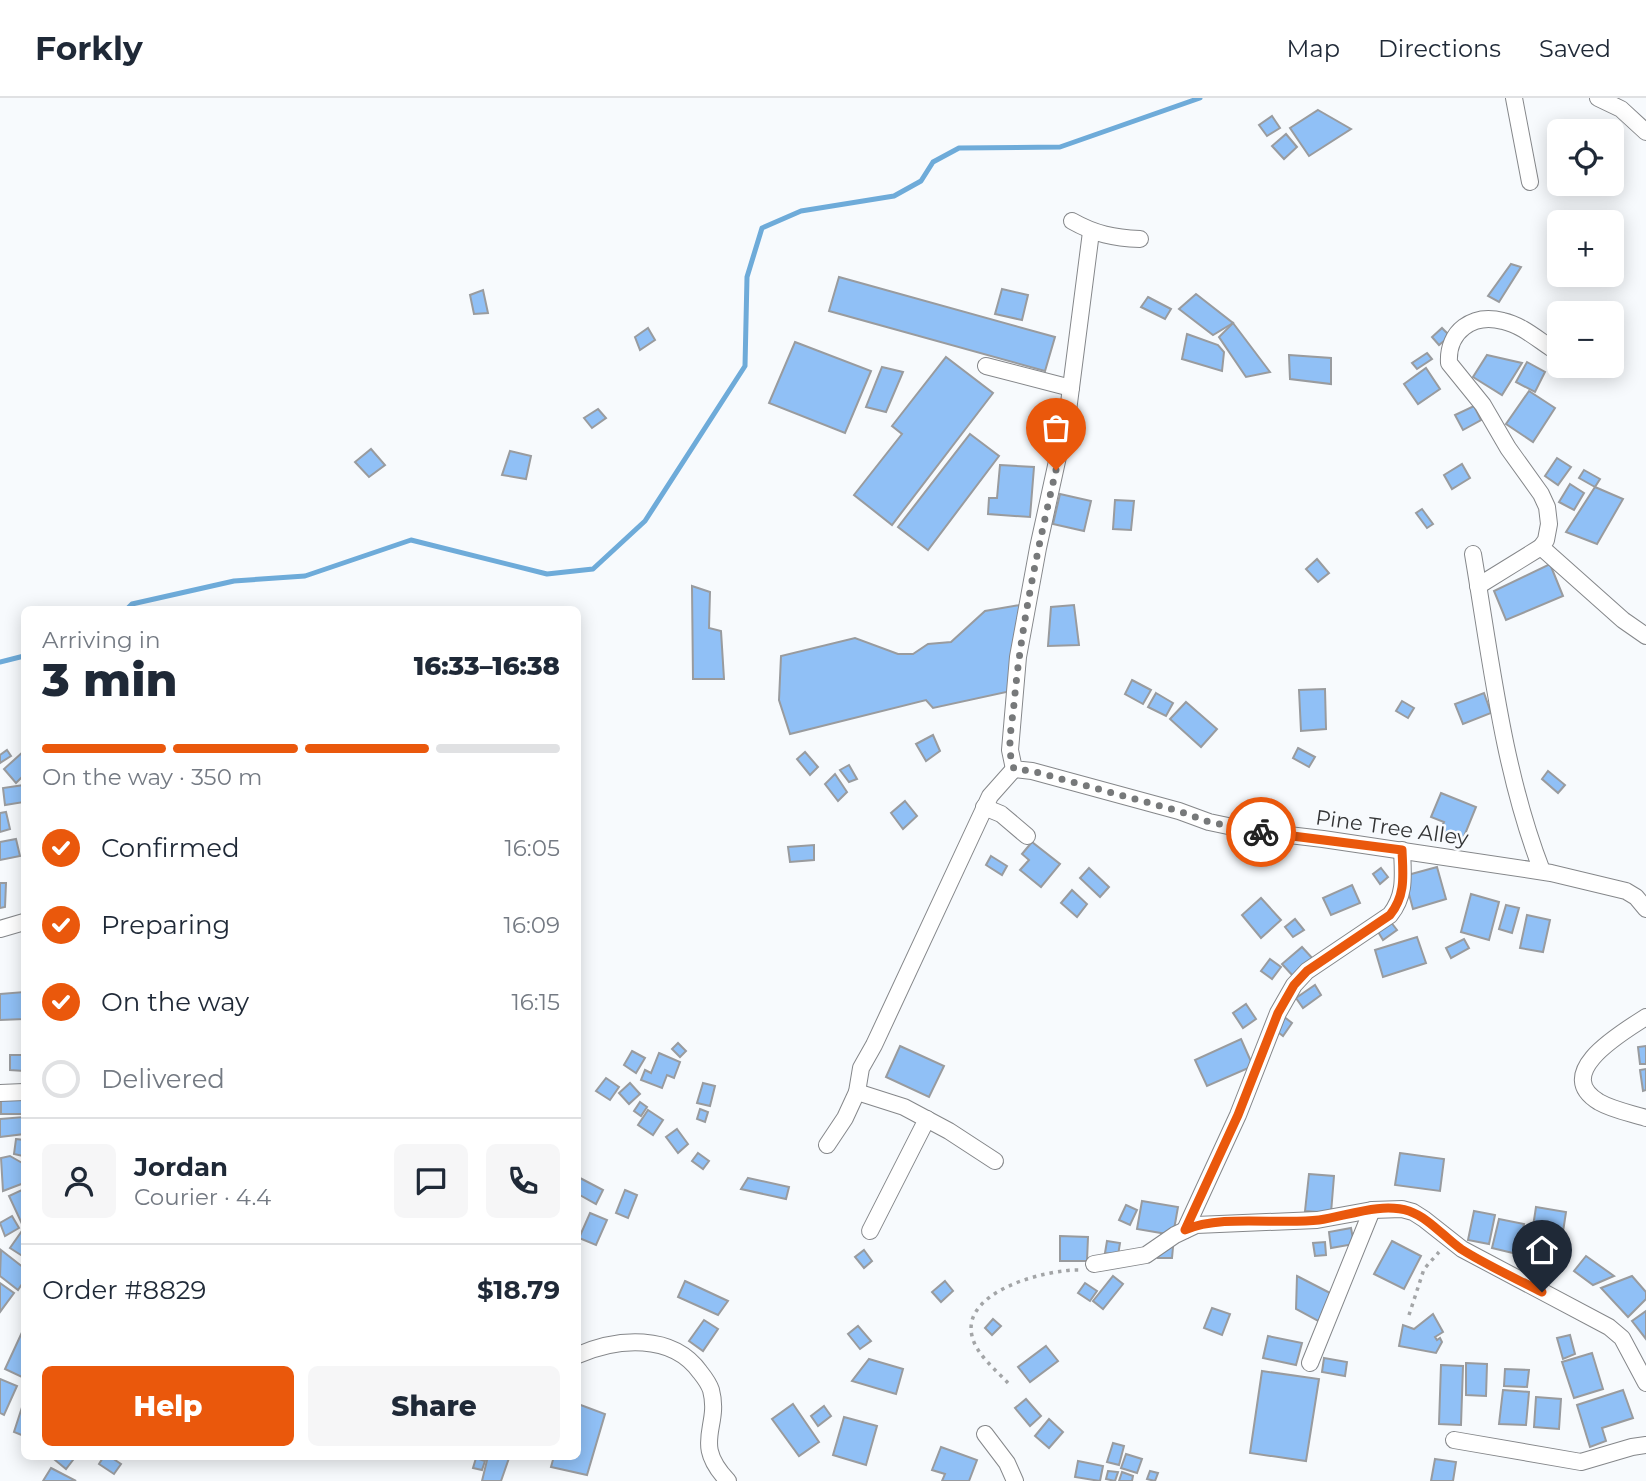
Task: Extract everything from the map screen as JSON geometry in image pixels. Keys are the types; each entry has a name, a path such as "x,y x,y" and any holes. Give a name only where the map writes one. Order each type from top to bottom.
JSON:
{"street":[{"path":"1514,98 1530,182"},
{"path":"1598,98 1620,109 1646,132"},
{"path":"1072,221 1091,232 1115,238 1140,239"},
{"path":"827,1145 845,1118 857,1092 861,1068 984,807 990,796 1014,769 1010,750 1018,657 1038,548 1062,445 1091,232"},
{"path":"1478,586 1541,547 1546,540 1549,524 1547,507 1541,494 1508,448 1483,405 1449,363 1453,340 1460,328 1479,320 1501,320 1547,346"},
{"path":"986,366 1071,388"},
{"path":"1541,547 1623,621 1646,636"},
{"path":"1473,554 1516,791 1525,828 1542,871"},
{"name":"Pine Tree Alley","path":"1014,769 1032,771 1179,811 1209,822 1247,830 1542,871 1626,891 1636,897 1646,909"},
{"path":"984,807 1007,818 1027,836"},
{"path":"1185,1230 1238,1115 1278,1013 1294,985 1307,971 1390,915 1397,906 1403,890 1402,850"},
{"path":"0,929 21,923"},
{"path":"1646,1017 1608,1042 1594,1055 1585,1071 1584,1082 1587,1092 1598,1101 1613,1109 1646,1118"},
{"path":"0,1093 21,1092"},
{"path":"857,1092 904,1107 996,1161"},
{"path":"870,1231 927,1119"},
{"path":"1094,1264 1146,1255 1196,1225 1317,1220 1390,1208 1413,1212 1462,1249 1609,1327 1622,1338 1646,1383"},
{"path":"1310,1363 1373,1210"},
{"path":"581,1354 618,1342 653,1344 677,1350 695,1364 711,1390 708,1447 714,1462 728,1481"},
{"path":"985,1434 1007,1463 1015,1481"},
{"path":"1454,1440 1581,1462 1646,1445"}],"path":[{"path":"1409,1315 1424,1269 1437,1252 1462,1249"},
{"path":"1008,1382 974,1343 971,1333 971,1319 984,1301 1020,1282 1051,1272 1083,1270 1094,1264"}],"building":[{"path":"1318,110 1351,129 1309,156 1290,128"},
{"path":"1272,116 1280,128 1267,136 1259,125"},
{"path":"1286,134 1297,147 1284,159 1272,146"},
{"path":"1511,264 1521,267 1499,302 1488,296"},
{"path":"839,277 1055,337 1045,371 829,311"},
{"path":"1002,289 1028,295 1022,320 995,314"},
{"path":"483,290 488,313 474,314 470,295"},
{"path":"1196,294 1233,323 1213,335 1179,309"},
{"path":"1148,297 1171,309 1165,319 1141,307"},
{"path":"1233,323 1270,372 1246,377 1219,337"},
{"path":"648,328 655,340 640,350 635,337"},
{"path":"1442,328 1450,336 1439,345 1432,337"},
{"path":"1187,334 1218,345 1224,352 1222,371 1182,359"},
{"path":"795,342 871,371 845,433 769,403"},
{"path":"1427,353 1432,359 1417,369 1412,363"},
{"path":"1289,355 1331,358 1331,384 1290,379"},
{"path":"1487,355 1522,363 1502,395 1473,377"},
{"path":"946,357 993,393 892,525 854,495 902,434 892,426"},
{"path":"1527,362 1545,372 1535,392 1516,382"},
{"path":"882,367 903,372 886,412 866,407"},
{"path":"1426,368 1440,389 1418,404 1404,384"},
{"path":"1529,391 1555,408 1533,442 1506,424"},
{"path":"1474,406 1481,420 1463,430 1455,415"},
{"path":"598,409 606,418 592,428 584,418"},
{"path":"970,434 999,456 928,550 898,527"},
{"path":"371,449 385,465 369,477 355,462"},
{"path":"510,451 531,456 526,479 502,475"},
{"path":"1557,458 1571,467 1558,485 1545,476"},
{"path":"1462,464 1470,478 1452,489 1444,475"},
{"path":"1000,465 1034,467 1030,517 988,514 989,498 997,498"},
{"path":"1584,470 1600,479 1595,487 1579,478"},
{"path":"1570,484 1584,493 1574,510 1559,502"},
{"path":"1595,487 1623,499 1597,544 1566,532"},
{"path":"1060,494 1091,501 1084,531 1053,524"},
{"path":"1115,500 1134,501 1131,530 1113,529"},
{"path":"1422,509 1433,524 1427,528 1416,513"},
{"path":"1317,559 1329,573 1318,582 1306,569"},
{"path":"1550,564 1563,596 1506,620 1494,591"},
{"path":"692,586 710,592 709,628 721,631 724,679 693,679"},
{"path":"1020,605 1011,691 933,708 926,700 790,734 779,700 781,656 855,638 898,654 913,654 928,644 951,642 985,611"},
{"path":"1074,605 1079,645 1048,646 1051,607"},
{"path":"1132,680 1151,690 1143,704 1125,694"},
{"path":"1325,689 1326,729 1301,731 1299,690"},
{"path":"1156,693 1173,703 1166,716 1148,707"},
{"path":"1484,693 1491,713 1463,724 1455,704"},
{"path":"1402,701 1414,708 1408,718 1396,711"},
{"path":"1186,702 1217,729 1201,747 1170,719"},
{"path":"933,735 940,751 926,761 916,744"},
{"path":"1298,748 1315,757 1309,767 1293,758"},
{"path":"7,750 11,756 0,763 0,755"},
{"path":"805,752 818,767 810,775 797,759"},
{"path":"21,754 21,778 16,783 4,769"},
{"path":"849,765 857,779 849,782 840,770"},
{"path":"1548,771 1565,785 1558,793 1542,779"},
{"path":"835,774 847,792 838,801 825,784"},
{"path":"21,785 21,802 5,805 3,788"},
{"path":"1441,793 1476,807 1463,839 1440,830 1444,822 1431,817"},
{"path":"905,801 917,816 903,829 891,813"},
{"path":"6,812 10,829 0,832 0,813"},
{"path":"16,839 20,856 0,860 0,842"},
{"path":"1032,842 1060,864 1041,887 1020,870 1029,860 1022,854"},
{"path":"814,845 814,860 790,862 788,847"},
{"path":"991,856 1007,866 1002,875 986,865"},
{"path":"1437,867 1446,899 1413,909 1404,876"},
{"path":"1089,868 1109,887 1100,897 1080,878"},
{"path":"1381,868 1388,877 1380,884 1373,874"},
{"path":"0,883 6,883 5,907 0,908"},
{"path":"1352,885 1360,903 1331,915 1323,898"},
{"path":"1072,890 1087,904 1077,917 1061,903"},
{"path":"1471,894 1499,902 1489,940 1461,932"},
{"path":"1261,898 1281,920 1261,938 1242,915"},
{"path":"1506,905 1519,908 1512,933 1499,929"},
{"path":"1527,915 1550,920 1543,952 1520,948"},
{"path":"1295,919 1304,930 1293,937 1285,927"},
{"path":"1390,921 1397,930 1383,940 1377,930"},
{"path":"1417,937 1426,963 1383,977 1375,950"},
{"path":"1464,939 1469,948 1451,958 1446,948"},
{"path":"1302,947 1314,960 1294,977 1282,964"},
{"path":"1270,959 1281,967 1272,979 1261,971"},
{"path":"1315,985 1321,995 1303,1008 1296,998"},
{"path":"21,992 21,1019 0,1020 0,994"},
{"path":"1246,1004 1256,1019 1243,1028 1233,1013"},
{"path":"1283,1016 1292,1023 1283,1036 1274,1029"},
{"path":"1241,1039 1253,1066 1207,1086 1195,1060"},
{"path":"678,1043 686,1051 680,1057 672,1049"},
{"path":"900,1046 944,1066 929,1097 886,1077"},
{"path":"1646,1046 1646,1064 1640,1064 1638,1047"},
{"path":"632,1051 645,1058 636,1073 624,1065"},
{"path":"659,1053 680,1062 674,1078 667,1075 662,1088 641,1080 645,1070 651,1073"},
{"path":"10,1055 21,1055 21,1071 10,1070"},
{"path":"1646,1069 1646,1090 1643,1091 1640,1070"},
{"path":"606,1078 619,1087 610,1100 596,1091"},
{"path":"630,1083 640,1094 629,1104 619,1093"},
{"path":"703,1083 715,1086 710,1106 697,1103"},
{"path":"1,1095 21,1095 21,1114 1,1114"},
{"path":"640,1102 647,1107 641,1116 634,1111"},
{"path":"700,1109 708,1112 705,1122 697,1119"},
{"path":"648,1110 663,1120 653,1135 638,1125"},
{"path":"21,1117 21,1134 0,1137 0,1119"},
{"path":"677,1129 688,1144 678,1153 666,1137"},
{"path":"16,1139 21,1140 21,1156 14,1154"},
{"path":"698,1153 709,1161 703,1169 692,1161"},
{"path":"1400,1153 1444,1159 1440,1191 1395,1185"},
{"path":"10,1156 21,1162 21,1184 3,1191 1,1158"},
{"path":"1309,1174 1334,1176 1331,1213 1305,1211"},
{"path":"748,1178 789,1187 786,1199 741,1189"},
{"path":"581,1179 603,1190 596,1204 581,1196"},
{"path":"21,1190 21,1222 9,1196"},
{"path":"625,1190 637,1195 628,1218 616,1213"},
{"path":"1142,1201 1178,1207 1173,1235 1137,1229"},
{"path":"1126,1205 1137,1210 1130,1225 1119,1220"},
{"path":"1536,1207 1566,1212 1559,1258 1529,1253"},
{"path":"1474,1211 1495,1215 1489,1244 1468,1240"},
{"path":"590,1213 607,1220 596,1245 581,1239"},
{"path":"12,1216 19,1228 5,1236 0,1223"},
{"path":"1499,1219 1524,1224 1517,1254 1492,1248"},
{"path":"1351,1228 1354,1244 1331,1248 1329,1232"},
{"path":"21,1232 21,1255 10,1248"},
{"path":"1060,1236 1088,1237 1087,1261 1060,1261"},
{"path":"1107,1241 1120,1243 1118,1255 1105,1253"},
{"path":"1392,1241 1421,1256 1404,1289 1374,1274"},
{"path":"1325,1242 1326,1255 1315,1256 1313,1243"},
{"path":"1159,1247 1173,1247 1172,1258 1158,1258"},
{"path":"1,1250 21,1266 21,1286 18,1290 0,1276"},
{"path":"864,1250 872,1261 864,1268 855,1257"},
{"path":"1586,1256 1614,1276 1593,1285 1574,1271"},
{"path":"1113,1276 1123,1284 1103,1309 1093,1301"},
{"path":"1297,1276 1334,1295 1320,1322 1296,1309"},
{"path":"1632,1276 1646,1292 1646,1299 1628,1317 1601,1288"},
{"path":"685,1281 728,1301 718,1315 678,1297"},
{"path":"945,1281 953,1291 941,1302 932,1292"},
{"path":"0,1283 14,1293 0,1312"},
{"path":"1085,1283 1097,1291 1090,1301 1078,1293"},
{"path":"1212,1308 1230,1314 1222,1335 1204,1328"},
{"path":"1646,1311 1646,1339 1632,1321"},
{"path":"1433,1314 1443,1332 1435,1337 1442,1342 1436,1353 1399,1346 1403,1325 1414,1329"},
{"path":"993,1319 1001,1326 992,1335 985,1328"},
{"path":"704,1320 718,1329 703,1351 689,1341"},
{"path":"858,1326 871,1341 860,1349 848,1334"},
{"path":"21,1334 21,1377 5,1369"},
{"path":"1570,1335 1575,1354 1563,1359 1557,1338"},
{"path":"1268,1336 1302,1343 1296,1365 1263,1358"},
{"path":"1046,1346 1058,1361 1030,1382 1018,1367"},
{"path":"1592,1353 1603,1389 1574,1398 1562,1362"},
{"path":"1324,1358 1347,1362 1345,1376 1322,1372"},
{"path":"869,1359 903,1369 896,1394 852,1381"},
{"path":"1466,1363 1487,1364 1486,1396 1466,1395"},
{"path":"1441,1365 1463,1366 1461,1425 1439,1424"},
{"path":"1505,1369 1529,1370 1527,1387 1504,1386"},
{"path":"1262,1371 1319,1379 1306,1461 1250,1453"},
{"path":"0,1379 17,1386 4,1415 0,1413"},
{"path":"1503,1390 1529,1392 1526,1425 1499,1424"},
{"path":"1623,1390 1633,1418 1602,1428 1606,1441 1590,1447 1577,1405"},
{"path":"1536,1397 1561,1399 1559,1429 1534,1427"},
{"path":"1026,1399 1041,1416 1030,1426 1015,1408"},
{"path":"793,1404 819,1442 799,1456 772,1419"},
{"path":"581,1405 605,1414 587,1475 551,1467 553,1460 581,1460"},
{"path":"824,1406 831,1416 818,1426 811,1416"},
{"path":"21,1410 21,1435 14,1432"},
{"path":"844,1417 877,1426 866,1465 833,1455"},
{"path":"1049,1419 1063,1432 1049,1448 1035,1436"},
{"path":"1113,1443 1124,1446 1119,1465 1107,1462"},
{"path":"941,1447 977,1460 969,1481 942,1481 945,1474 932,1470"},
{"path":"1126,1454 1142,1459 1137,1473 1121,1468"},
{"path":"1435,1459 1456,1462 1453,1481 1431,1481"},
{"path":"55,1460 73,1460 66,1469"},
{"path":"102,1460 115,1460 121,1464 114,1474 99,1464"},
{"path":"475,1460 485,1461 482,1470 473,1468"},
{"path":"487,1460 508,1460 501,1481 482,1481"},
{"path":"1078,1461 1103,1466 1100,1481 1075,1477"},
{"path":"51,1468 76,1481 43,1481"},
{"path":"1108,1471 1118,1472 1115,1481 1106,1479"},
{"path":"1150,1471 1158,1473 1155,1481 1147,1479"},
{"path":"1122,1472 1133,1476 1132,1481 1119,1481"}],"waterway":[{"path":"130,606 234,581 305,576 411,540 547,574 593,569 645,521 745,366 747,277 762,228 801,211 894,196 921,181 933,162 959,148 1060,147 1200,98"},
{"path":"0,662 21,657"}],"way so far":[{"path":"1056,470 1038,548 1018,657 1010,750 1014,769 1032,771 1179,811 1209,822 1261,832"}],"route":[{"path":"1261,832 1402,850 1403,890 1390,915 1307,971 1294,985 1278,1013 1238,1115 1185,1230 1196,1225 1214,1223 1317,1220 1373,1210 1402,1209 1424,1219 1462,1249 1542,1292"}]}
